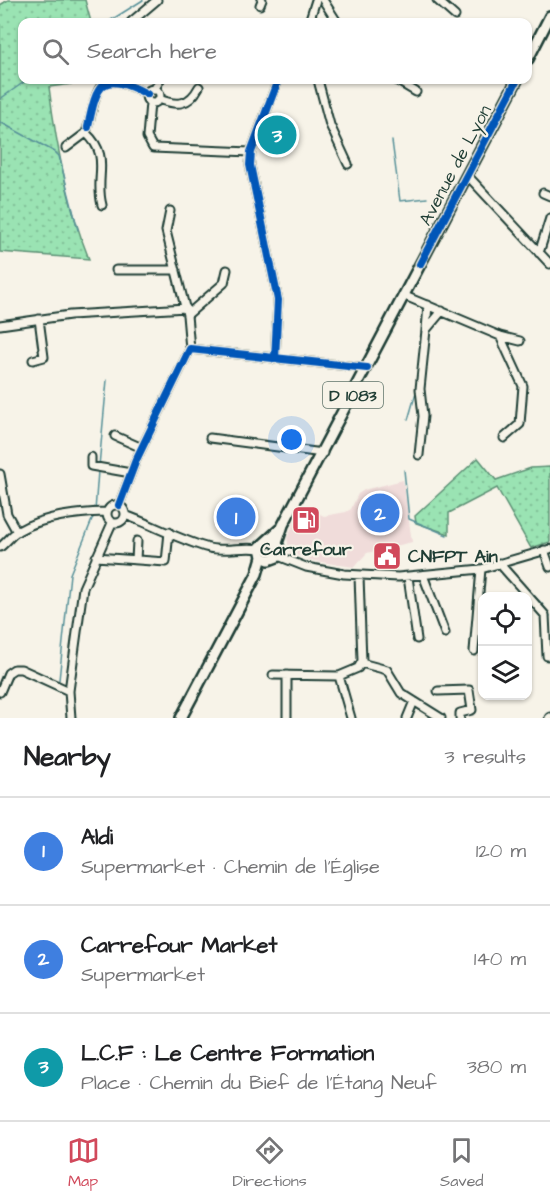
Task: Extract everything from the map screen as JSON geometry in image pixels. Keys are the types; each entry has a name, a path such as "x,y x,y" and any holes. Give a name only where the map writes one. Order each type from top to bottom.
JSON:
{"main road":[{"path":"532,51 550,16"},
{"name":"Avenue de Lyon","path":"273,542 323,453 515,84"},
{"path":"181,718 257,574 263,555 263,543 273,542 280,550 278,556 263,555"}],"street":[{"path":"136,18 158,0"},
{"path":"323,0 334,18"},
{"path":"437,0 454,16"},
{"path":"310,18 314,1"},
{"path":"66,148 86,133 94,98 104,84"},
{"path":"129,84 147,94 150,103 147,137 153,148 251,152"},
{"path":"147,94 154,90 158,84"},
{"path":"275,359 278,300 251,171 251,152 276,84"},
{"path":"319,84 330,125 348,164"},
{"path":"403,84 416,92"},
{"path":"154,90 159,99 173,104 185,103 194,96 199,87"},
{"path":"150,103 159,99"},
{"path":"86,133 98,144 100,152 102,206"},
{"path":"467,175 544,249 550,264"},
{"path":"119,505 142,448 190,349 187,311 166,231 170,211"},
{"path":"544,249 550,218"},
{"path":"116,270 176,270"},
{"path":"0,324 39,319 187,311 224,283 228,270"},
{"path":"405,296 500,336 520,341"},
{"path":"419,455 423,416 420,389 428,305"},
{"path":"426,330 442,311"},
{"path":"33,360 44,357 39,319"},
{"path":"500,336 523,391 520,424 504,438"},
{"path":"190,349 367,368"},
{"path":"115,436 142,448"},
{"path":"210,438 323,453"},
{"path":"91,458 91,466 131,473"},
{"path":"0,474 4,515 17,532"},
{"path":"119,505 111,505 106,512 107,518 112,522 120,522 125,515"},
{"path":"119,505 125,515 208,548 229,550 243,546 263,555"},
{"path":"0,547 17,532 64,515 106,512"},
{"path":"71,718 69,691 83,588 112,522"},
{"path":"96,557 166,562 169,532"},
{"path":"136,541 136,560"},
{"path":"278,556 306,567 359,576 408,577 481,569 547,550 550,567"},
{"path":"499,563 545,615 547,656"},
{"path":"474,651 481,569"},
{"path":"423,575 445,633"},
{"path":"273,675 339,676 358,668 361,663 359,576"},
{"path":"408,577 417,639"},
{"path":"361,663 387,670 401,693 441,718"},
{"path":"0,692 8,673 14,669 21,669 69,691"},
{"path":"287,675 287,718"},
{"path":"339,676 351,718"},
{"path":"438,691 469,690 472,710 460,713 460,718"},
{"path":"408,718 414,701"}],"shaded area":[{"path":"403,480 412,542 367,553 354,567 314,561 290,553 287,538 302,505 324,516 346,512 351,509 358,494 364,490"}],"green space":[{"path":"8,0 85,0 90,18 18,18 18,84 72,84 49,87 63,174 74,217 89,259 0,252 0,5"},
{"path":"478,458 496,480 531,468 550,467 550,542 531,548 497,488 449,513 449,534 416,523 415,516"}],"waterway":[{"path":"114,18 143,0"},
{"path":"0,99 21,84"},
{"path":"0,122 59,156 78,230"},
{"path":"392,141 400,201 427,198"},
{"path":"99,466 107,380"},
{"path":"408,420 417,389"},
{"path":"404,470 409,519 447,535"},
{"path":"95,511 98,471"},
{"path":"59,680 70,574 94,515"},
{"path":"515,576 542,604 550,616"}],"cycle path":[{"path":"88,127 98,91 106,84"},
{"path":"123,84 147,94"},
{"path":"275,359 278,300 250,165 251,152 276,84"},
{"path":"420,264 515,84"},
{"path":"119,505 136,460 190,349 367,368"}],"place":[{"name":"L.C.F : Le Centre Formation","path":"277,135"},
{"name":"Carrefour Market","path":"380,513"},
{"name":"Aldi","path":"236,517"},
{"name":"Carrefour","path":"306,520"},
{"name":"CNFPT Ain","path":"387,556"}]}
